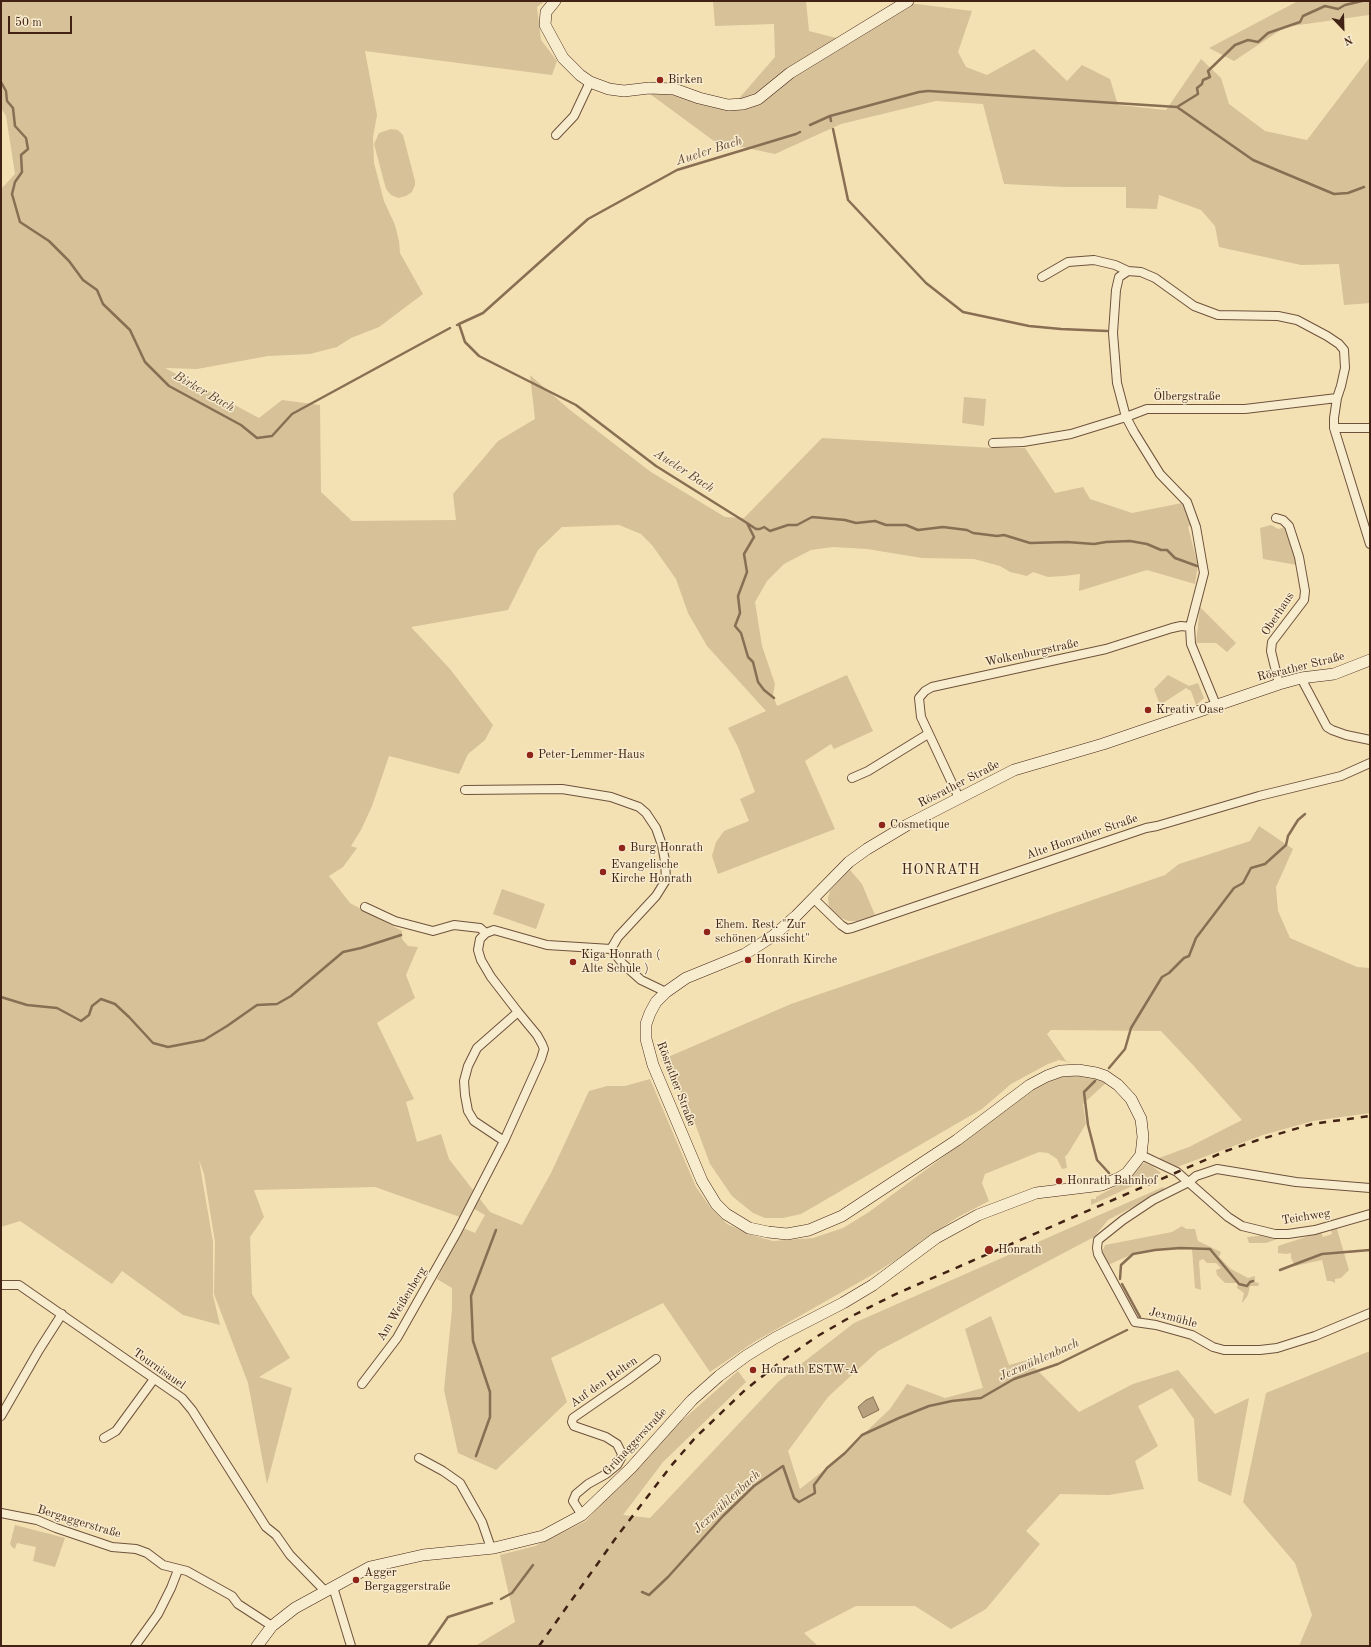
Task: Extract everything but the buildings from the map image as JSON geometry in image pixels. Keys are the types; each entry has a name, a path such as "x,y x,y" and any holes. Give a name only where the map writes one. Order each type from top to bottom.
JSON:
{"street":[{"path":"555,1 546,12 545,25 563,58 580,76 590,82 609,89 624,91 659,87 674,89 699,98 728,105 751,102 758,99 790,73 908,1"},
{"path":"556,135 574,116 590,82"},
{"path":"1042,277 1068,262 1094,260 1115,265 1128,271 1140,272 1155,278 1194,306 1218,315 1278,316 1297,320 1339,344 1344,350 1345,368 1337,398 1334,428 1370,544"},
{"path":"1128,271 1119,277 1116,290 1113,333 1115,372 1126,417 1160,474 1187,502 1196,527 1204,573 1190,627 1191,644 1216,705"},
{"name":"Ölbergstraße","path":"994,443 1023,442 1071,434 1147,409 1245,409 1337,398"},
{"path":"1334,428 1370,428"},
{"name":"Oberhaus","path":"1276,518 1283,520 1289,526 1299,557 1305,591 1304,600 1272,642 1271,651 1279,684"},
{"name":"Wolkenburgstraße","path":"959,798 921,717 919,698 925,691 932,687 1106,649 1172,628 1182,626 1190,627"},
{"name":"Rösrather Straße","path":"1141,1155 1143,1132 1138,1112 1127,1094 1118,1085 1105,1076 1078,1070 1061,1071 1047,1076 1026,1088 957,1140 842,1216 808,1230 787,1234 749,1228 726,1214 716,1204 702,1181 653,1065 646,1039 646,1024 656,1002 666,992 686,978 750,951 773,936 796,916 849,862 887,836 959,798 1021,767 1103,744 1279,684 1301,678 1334,674 1370,660"},
{"path":"1301,678 1327,727 1346,735 1370,740"},
{"path":"852,778 868,771 928,734"},
{"name":"Alte Honrather Straße","path":"813,898 841,925 847,929 852,928 1146,828 1258,796 1341,776 1370,763"},
{"path":"465,790 562,789 611,797 639,807 646,813 656,828 662,845 666,861 666,880 656,896 618,937 611,949"},
{"path":"365,907 395,921 433,931 454,924 480,928 486,933"},
{"path":"504,1141 478,1124 468,1111 464,1081 468,1066 477,1048 518,1012 491,977 481,960 478,950 480,939 486,933 494,930 547,946 611,949 623,964 641,980 666,992"},
{"name":"Am Weißenberg","path":"362,1384 397,1338 458,1232 504,1141 541,1059 544,1049 537,1035 518,1012"},
{"path":"1141,1155 1177,1172 1189,1182"},
{"name":"Grünaggerstraße","path":"257,1646 272,1626 295,1608 370,1567 423,1555 491,1548 543,1536 582,1515 631,1468 692,1400 719,1376 746,1356 770,1341 843,1303 873,1285 927,1245 954,1228 978,1216 1036,1193 1112,1182 1127,1173 1141,1155"},
{"name":"Jexmühle","path":"1370,1188 1296,1182 1217,1169 1196,1176 1189,1182 1153,1200 1123,1220 1098,1240 1098,1254 1135,1322 1156,1325 1192,1335 1214,1347 1224,1350 1260,1350 1277,1348 1315,1336 1370,1313"},
{"name":"Teichweg","path":"1189,1182 1228,1217 1242,1226 1275,1234 1288,1234 1315,1230 1370,1214"},
{"name":"Tournisauel","path":"1,1285 19,1284 182,1398 192,1410 266,1527 276,1535 290,1555 329,1589"},
{"path":"1,1416 39,1350 62,1314"},
{"name":"Auf den Helten","path":"582,1515 573,1501 576,1494 588,1484 606,1474 619,1462 622,1454 617,1444 606,1437 574,1426 572,1422 573,1418 656,1359"},
{"path":"104,1438 116,1431 154,1379"},
{"path":"419,1458 443,1471 460,1483 482,1522 491,1548"},
{"name":"Bergaggerstraße","path":"1,1513 37,1520 112,1547 136,1549 147,1553 163,1565 178,1570 188,1571 232,1596 238,1604 272,1626"},
{"path":"135,1646 158,1614 178,1570"},
{"path":"329,1589 351,1646"}],"shaded area":[{"path":"1,1 545,1 537,7 541,40 557,61 552,75 365,51 377,115 373,137 374,163 384,201 395,225 400,253 423,294 379,327 351,338 337,347 310,354 268,356 197,369 165,368 259,418 282,400 320,405 321,492 352,521 456,520 453,494 498,441 535,419 530,375 570,410 651,472 725,517 744,518 822,438 993,448 1025,448 1055,493 1083,487 1090,499 1132,513 1182,503 1191,525 1188,527 1198,565 1195,584 1147,570 1079,591 1080,574 1048,577 1033,572 1027,576 1010,572 1000,566 974,559 922,558 867,549 833,547 811,550 784,564 767,581 755,602 762,646 775,684 773,695 777,706 847,675 873,731 834,749 831,744 805,761 835,829 718,874 712,856 716,842 724,831 749,821 740,799 755,792 738,747 728,728 766,711 707,646 688,613 676,579 652,545 641,534 619,525 562,527 538,550 508,610 411,627 450,669 493,725 485,740 468,754 459,774 389,756 372,806 361,830 351,846 357,848 343,867 329,876 350,903 402,931 402,939 408,946 418,947 406,975 415,998 377,1023 414,1099 406,1102 417,1142 441,1134 449,1159 490,1212 522,1225 551,1173 589,1091 607,1086 625,1086 650,1079 696,1187 710,1207 727,1224 752,1235 773,1241 813,1238 843,1228 869,1212 1036,1088 1062,1076 1090,1076 1106,1083 1083,1104 1086,1124 1065,1156 1067,1168 1062,1169 1057,1159 1048,1153 1039,1152 985,1174 982,1183 989,1201 958,1217 923,1240 909,1252 870,1276 754,1342 710,1372 663,1303 551,1358 567,1402 496,1470 458,1453 444,1390 452,1309 452,1288 437,1279 463,1228 475,1233 485,1215 467,1205 460,1217 375,1187 254,1190 264,1217 250,1237 252,1294 290,1358 259,1377 292,1388 267,1484 248,1383 214,1294 215,1242 204,1174 199,1160 213,1242 213,1295 220,1325 183,1315 122,1271 112,1284 20,1221 1,1227 1,189 15,174 6,116 1,108"},
{"path":"713,1 806,1 809,31 844,40 909,3 972,11 958,52 966,67 987,75 1034,49 1067,81 1082,65 1110,79 1118,105 1166,110 1201,59 1221,78 1229,104 1265,131 1307,140 1370,57 1370,303 1344,305 1339,264 1301,265 1219,247 1215,226 1201,210 1159,195 1157,209 1126,208 1126,187 1065,187 1004,184 983,104 936,101 841,124 775,154 714,141 650,94 652,92 671,92 728,111 775,57 774,24 715,26"},
{"path":"1298,1 1370,1 1370,20 1369,15 1285,27 1234,61 1209,48"},
{"path":"391,129 398,130 403,135 415,181 412,192 406,196 398,198 391,195 386,189 374,144 379,133"},
{"path":"964,397 986,399 984,426 962,423"},
{"path":"1271,525 1278,529 1286,527 1296,556 1297,565 1263,559 1260,528"},
{"path":"1200,607 1236,643 1227,652 1216,643 1196,643"},
{"path":"1168,675 1189,686 1198,683 1204,698 1196,705 1191,691 1186,688 1160,705 1154,689"},
{"path":"1259,826 1293,849 1276,887 1278,911 1290,938 1357,967 1370,968 1370,1113 1313,1121 1263,1135 1177,1167 1159,1158 1189,1147 1242,1120 1192,1064 1161,1031 1051,1030 1047,1034 1066,1061 1072,1063 1059,1060 1048,1064 1011,1084 982,1109 801,1214 783,1218 765,1218 753,1213 732,1196 710,1164 687,1102 661,1060 791,1004 1165,875 1179,864 1250,841"},
{"path":"850,870 862,884 875,915 857,921 848,921 841,918 829,907 828,898 830,891"},
{"path":"502,889 545,904 536,929 493,914"},
{"path":"1144,1163 1152,1166 1161,1173 1091,1205 1091,1199 1096,1199 1096,1197 1124,1182 1141,1164"},
{"path":"1163,1187 1165,1190 1108,1220 1094,1237 878,1351 828,1397 788,1451 800,1489 833,1463 890,1409 907,1384 945,1398 983,1388 965,1329 991,1316 1009,1365 1027,1360 1079,1412 1133,1384 1178,1370 1215,1414 1249,1398 1231,1496 1198,1481 1194,1419 1172,1388 1138,1406 1158,1446 1135,1461 1144,1489 1109,1495 1060,1494 1026,1531 1040,1544 986,1609 951,1629 915,1606 856,1606 804,1633 818,1646 475,1646 515,1622 500,1555 535,1546 586,1521 659,1441 738,1371 746,1382 663,1462 623,1515 650,1518 778,1382 854,1323"},
{"path":"1182,1226 1186,1229 1195,1229 1198,1241 1221,1252 1219,1257 1231,1269 1248,1278 1255,1276 1255,1282 1259,1283 1258,1286 1250,1286 1248,1295 1243,1302 1244,1293 1237,1288 1238,1283 1225,1283 1217,1275 1216,1270 1221,1268 1216,1263 1207,1263 1203,1259 1199,1261 1201,1290 1195,1288 1192,1249 1155,1250 1133,1254 1108,1265 1101,1255 1105,1245 1172,1232"},
{"path":"1337,1229 1349,1270 1341,1278 1335,1279 1335,1283 1327,1281 1322,1260 1295,1266 1291,1258 1291,1253 1278,1253 1278,1246 1321,1232 1323,1237 1332,1234 1331,1230"},
{"path":"1264,1233 1283,1237 1266,1243 1249,1243 1247,1237 1258,1236"},
{"path":"1370,1351 1370,1646 1299,1646 1312,1615 1295,1563 1243,1502 1266,1393"},
{"path":"873,1397 879,1410 863,1418 858,1407 866,1400"},
{"path":"15,1525 65,1538 55,1567 33,1561 36,1547 17,1543 15,1549 12,1547 10,1544"}],"waterway":[{"path":"929,91 1177,107 1198,94 1197,88 1202,84 1203,80 1210,77 1208,71 1235,45 1248,40 1258,42 1268,33 1300,22 1303,16 1325,6 1338,9 1345,5 1362,1"},
{"name":"Birker Bach","path":"1,82 6,91 7,101 13,108 15,126 26,138 28,149 21,155 22,172 15,182 12,194 20,222 49,241 69,261 83,280 97,290 103,304 130,330 145,362 169,386 241,425 257,438 272,436 292,414 450,328"},
{"path":"810,125 830,116 919,92 928,91"},
{"path":"1177,107 1253,160 1334,194 1348,193 1364,187"},
{"path":"830,116 831,121"},
{"path":"833,129 848,200 926,283 963,312 1029,326 1107,331"},
{"name":"Aueler Bach","path":"459,324 483,313 588,219 677,170 800,132"},
{"name":"Aueler Bach","path":"457,325 459,324 465,342 479,356 576,405 656,466 747,523 754,537 744,554 747,572 738,596 740,613 735,626 741,633 748,657 753,662 758,682 764,690 774,698"},
{"path":"747,523 756,529 764,527 770,531 788,525 797,525 812,517 845,520 856,523 875,521 886,525 906,525 918,530 943,527 967,530 973,533 997,536 1004,535 1030,543 1067,542 1094,544 1130,541 1147,544 1161,550 1167,550 1175,558 1197,566"},
{"path":"1109,1068 1125,1049 1131,1028 1162,977 1169,973 1184,958 1189,956 1196,938 1234,888 1243,883 1251,868 1265,864 1286,845 1288,836 1298,820 1305,814"},
{"path":"1,997 27,1005 57,1008 81,1021 89,1015 92,1006 101,999 115,1004 153,1043 168,1047 204,1040 257,1005 277,1004 291,996 343,952 361,948 401,935"},
{"path":"1095,1081 1084,1092 1088,1125 1097,1160 1109,1173"},
{"path":"476,1456 490,1417 490,1392 473,1341 471,1296 496,1230"},
{"name":"Jexmühlenbach","path":"1120,1279 1121,1265 1133,1254 1180,1248 1210,1249 1239,1284 1247,1286 1253,1281"},
{"name":"Jexmühlenbach","path":"1280,1270 1322,1254 1370,1250"},
{"name":"Jexmühlenbach","path":"1122,1284 1140,1317"},
{"name":"Jexmühlenbach","path":"642,1592 649,1595 668,1577 723,1516 754,1486 783,1466 794,1498 799,1502 815,1493 814,1485 827,1468 845,1453 862,1435 929,1406 952,1401 981,1398 1014,1379 1058,1364 1127,1330"},
{"path":"501,1599 512,1593 533,1565"},
{"name":"Jexmühlenbach","path":"428,1646 448,1617 492,1603"}],"railway":[{"path":"539,1646 618,1535 671,1466 695,1438 745,1390 783,1360 816,1337 854,1315 898,1293 1226,1151 1312,1124 1370,1116"}],"place":[{"name":"Birken","path":"660,80"},
{"name":"Kreativ Oase","path":"1148,710"},
{"name":"Peter-Lemmer-Haus","path":"530,755"},
{"name":"Cosmetique","path":"882,825"},
{"name":"Burg Honrath","path":"622,848"},
{"name":"Evangelische Kirche Honrath","path":"603,872"},
{"name":"Ehem. Rest. \"Zur schönen Aussicht\"","path":"707,932"},
{"name":"Honrath Kirche","path":"748,960"},
{"name":"Kiga Honrath ( Alte Schule )","path":"573,962"},
{"name":"Honrath Bahnhof","path":"1059,1181"},
{"name":"Honrath","path":"989,1250"},
{"name":"Honrath ESTW-A","path":"753,1370"},
{"name":"Agger Bergaggerstraße","path":"356,1580"}],"district":[{"name":"HONRATH","path":"941,870"}]}
